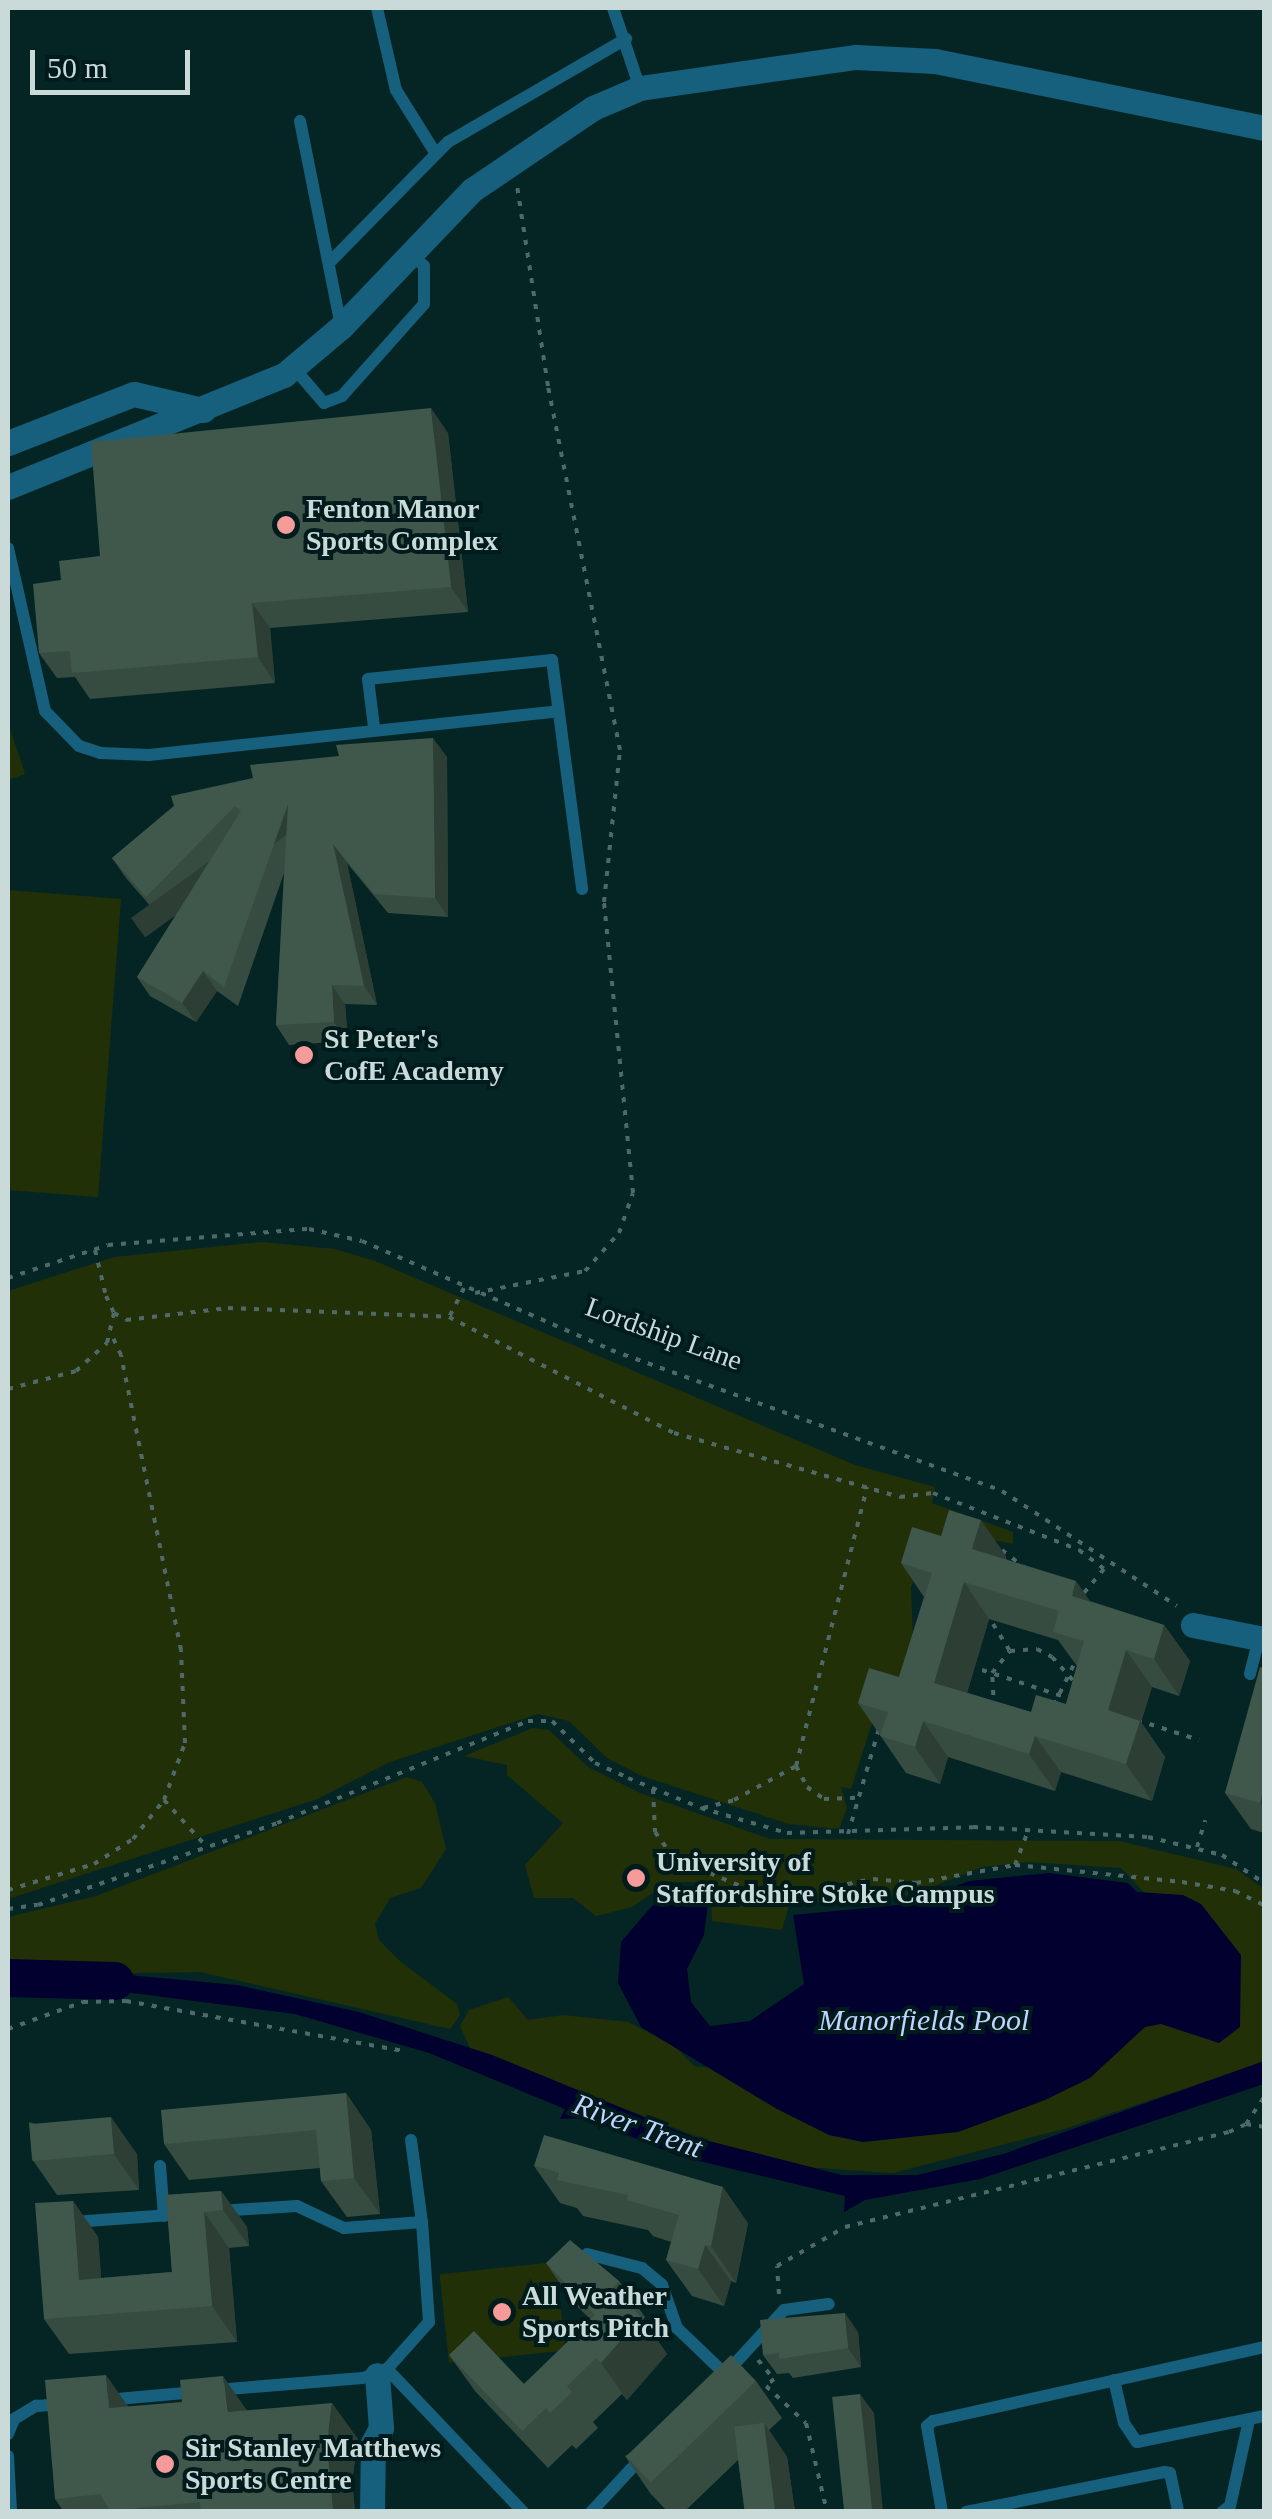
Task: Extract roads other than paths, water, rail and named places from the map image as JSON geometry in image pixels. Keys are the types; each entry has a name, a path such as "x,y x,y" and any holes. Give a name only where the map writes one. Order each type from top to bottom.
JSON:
{"street":[{"path":"8,487 204,410 294,368 341,327 408,252 472,190 593,108 640,88 856,56 934,62 1264,128"},
{"path":"8,443 134,394 204,410"},
{"path":"1193,1626 1262,1639"},
{"path":"372,2512 373,2442 381,2428 382,2372"}],"lane":[{"path":"377,8 396,90 436,154"},
{"path":"613,8 640,88"},
{"path":"328,263 460,132 626,39"},
{"path":"300,121 341,327"},
{"path":"294,368 324,403 342,396 424,304 424,266 408,252"},
{"path":"8,548 45,711 79,746 149,754 374,727 559,711"},
{"path":"374,727 368,678 552,660 582,888"},
{"path":"1250,1674 1262,1639"},
{"path":"94,2401 382,2372 429,2322 411,2140"},
{"path":"160,2166 164,2216"},
{"path":"72,2222 297,2206 344,2228 422,2222"},
{"path":"588,2254 642,2268 662,2285 677,2328 725,2374"},
{"path":"712,2387 750,2351 784,2310 829,2304"},
{"path":"942,2512 926,2426 1264,2347"},
{"path":"382,2372 523,2512"},
{"path":"1114,2380 1124,2423 1137,2442 1264,2416"},
{"path":"8,2434 14,2420 36,2406 74,2402"},
{"path":"1222,2512 1230,2506 1249,2420"},
{"path":"591,2512 659,2440"},
{"path":"8,2456 11,2512"},
{"path":"966,2512 1164,2472 1170,2473 1178,2512"}],"water":[{"name":"Manorfields Pool","path":"1049,1873 1128,1883 1137,1892 1183,1895 1201,1904 1241,1955 1240,2027 1219,2043 1161,2024 1145,2027 1090,2078 1045,2100 958,2132 863,2142 829,2135 777,2109 641,2027 618,1983 621,1942 651,1907 677,1891 709,1895 704,1935 687,1969 691,2002 710,2026 750,2021 804,1984 793,1915 908,1904 969,1881"},
{"path":"63,1969 237,1985 359,2012 492,2055 693,2137 842,2175 917,2175 1003,2154 1264,2061 1264,2084 980,2179 865,2200 844,2212 845,2196 678,2156 587,2118 560,2119 565,2109 429,2053 295,2014 63,1984"}],"waterway":[{"name":"River Trent","path":"8,1978 115,1981"}],"place":[{"name":"Fenton Manor Sports Complex","path":"286,525"},
{"name":"St Peter's CofE Academy","path":"304,1055"},
{"name":"University of Staffordshire Stoke Campus","path":"636,1878"},
{"name":"All Weather Sports Pitch","path":"502,2312"},
{"name":"Sir Stanley Matthews Sports Centre","path":"165,2464"}]}
